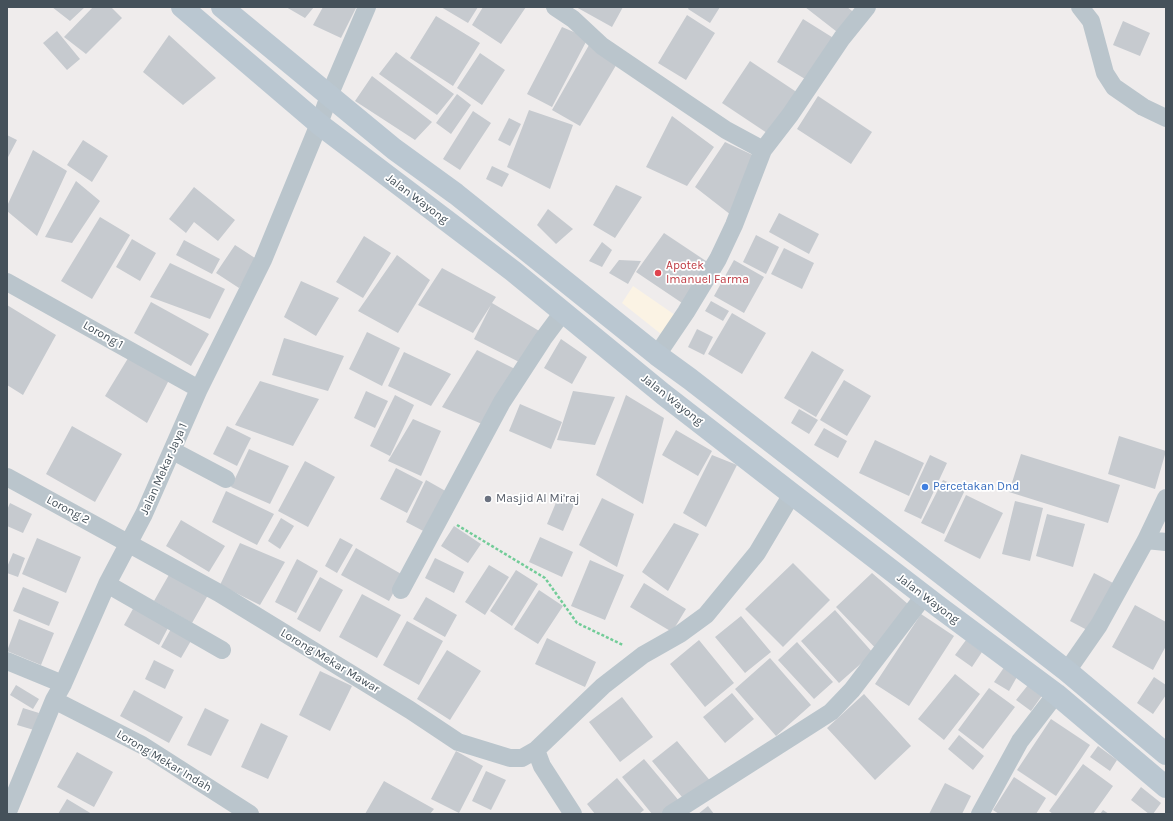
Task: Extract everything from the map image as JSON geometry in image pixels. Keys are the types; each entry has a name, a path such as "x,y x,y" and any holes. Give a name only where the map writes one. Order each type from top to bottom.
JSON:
{"street":[{"name":"Jalan Wayong","path":"182,7 320,124 513,271 663,394 792,494 924,596 1056,694 1166,787"},
{"path":"222,7 394,149 456,194 657,355 1067,671 1166,754"},
{"name":"Jalan Mekar Jaya 1","path":"7,814 10,795 40,738 58,692 107,584 144,514 199,389 263,260 320,124 329,96 368,7"},
{"path":"554,7 573,19 602,46 726,130 763,150"},
{"path":"657,355 686,312 718,259 734,226 763,150 790,115 842,38 867,7"},
{"path":"1080,7 1092,21 1105,73 1114,87 1143,107 1166,118"},
{"name":"Lorong 1","path":"7,282 199,389"},
{"path":"401,590 502,402 543,339 563,312"},
{"path":"173,451 226,479"},
{"name":"Lorong 2","path":"7,477 129,542"},
{"name":"Lorong Mekar Mawar","path":"129,542 226,597 410,710 458,742 510,758 522,758 536,750 603,686 643,656 680,634 706,615 757,553 792,494"},
{"path":"1067,671 1099,625 1146,540 1166,498"},
{"path":"1146,540 1166,542"},
{"path":"892,571 909,550"},
{"path":"107,584 222,650"},
{"path":"671,814 831,712 852,690 924,596"},
{"name":"Lorong Mekar Indah","path":"7,661 142,744 250,814"},
{"path":"980,814 1020,741 1056,694"},
{"path":"536,750 542,766 574,814"}],"path":[{"path":"442,515 465,531 545,578 577,623 643,656"}],"shaded area":[{"path":"633,286 675,315 661,334 622,303"}],"building":[{"path":"52,7 85,7 70,21"},
{"path":"93,7 111,7 122,18 86,54 64,37"},
{"path":"286,7 314,7 305,18"},
{"path":"323,7 356,8 341,38 313,25"},
{"path":"441,7 478,7 468,23"},
{"path":"483,7 526,7 501,44 472,25"},
{"path":"576,7 623,7 612,27"},
{"path":"689,7 720,7 710,23 688,9"},
{"path":"805,7 847,7 856,14 841,35"},
{"path":"687,15 715,33 686,80 658,63"},
{"path":"436,16 480,43 453,86 410,58"},
{"path":"803,19 835,39 810,82 777,62"},
{"path":"1123,21 1150,33 1140,56 1113,45"},
{"path":"562,27 588,38 552,107 527,94"},
{"path":"57,31 80,59 67,70 43,43"},
{"path":"169,35 216,78 183,105 143,72"},
{"path":"589,45 618,62 580,126 552,110"},
{"path":"396,52 454,94 437,115 379,74"},
{"path":"480,53 505,70 482,105 457,88"},
{"path":"750,61 801,95 773,137 722,103"},
{"path":"372,76 432,122 415,140 355,101"},
{"path":"457,94 471,105 451,134 436,123"},
{"path":"818,96 872,132 851,164 797,129"},
{"path":"529,110 573,125 550,189 507,167"},
{"path":"473,111 491,123 460,170 443,159"},
{"path":"672,116 714,147 687,186 646,167"},
{"path":"509,118 521,124 510,146 498,140"},
{"path":"7,135 17,140 7,159"},
{"path":"83,140 108,156 92,182 67,165"},
{"path":"725,142 759,158 731,215 695,187"},
{"path":"33,150 67,171 37,236 7,211 7,206"},
{"path":"492,166 509,174 502,187 486,179"},
{"path":"76,181 100,201 72,243 45,237"},
{"path":"616,185 642,197 615,238 593,225"},
{"path":"194,187 235,220 218,241 194,222 186,233 169,219"},
{"path":"548,209 573,229 556,244 537,225"},
{"path":"779,213 819,234 809,254 769,232"},
{"path":"100,217 130,235 92,299 61,281"},
{"path":"664,233 712,265 688,307 636,272"},
{"path":"756,235 779,247 766,274 743,262"},
{"path":"364,236 391,253 363,298 336,282"},
{"path":"132,239 156,253 140,281 116,267"},
{"path":"184,240 220,259 212,274 176,255"},
{"path":"602,242 612,250 602,267 589,261"},
{"path":"235,245 258,260 239,288 216,273"},
{"path":"784,248 814,263 802,289 771,274"},
{"path":"397,255 430,280 398,333 358,311"},
{"path":"619,260 641,261 628,284 609,273"},
{"path":"734,260 764,277 744,313 714,296"},
{"path":"170,263 225,289 210,319 150,297"},
{"path":"442,268 496,297 492,303 541,332 523,364 474,339 491,305 473,333 418,305"},
{"path":"301,281 339,298 316,336 284,317"},
{"path":"711,301 729,311 723,321 705,311"},
{"path":"151,302 209,334 191,366 134,333"},
{"path":"7,305 56,335 23,395 7,385"},
{"path":"732,313 766,333 742,374 708,354"},
{"path":"697,329 713,337 704,355 688,347"},
{"path":"367,332 400,348 382,386 349,369"},
{"path":"284,338 344,356 328,391 272,375"},
{"path":"561,339 587,357 572,384 544,368"},
{"path":"477,350 517,370 482,424 442,407"},
{"path":"812,351 844,370 816,417 784,398"},
{"path":"404,352 451,374 431,406 388,386"},
{"path":"130,355 169,380 147,423 105,396"},
{"path":"844,380 871,396 847,436 820,420"},
{"path":"260,381 319,399 293,446 235,425"},
{"path":"366,391 388,401 375,428 354,418"},
{"path":"573,391 615,397 595,445 557,440"},
{"path":"395,395 414,405 390,456 370,446"},
{"path":"626,395 664,418 643,504 596,475"},
{"path":"520,404 562,422 551,449 509,431"},
{"path":"799,409 818,420 809,434 791,423"},
{"path":"413,419 441,431 421,476 388,461"},
{"path":"72,426 122,454 95,502 46,474"},
{"path":"227,426 251,438 237,466 213,454"},
{"path":"824,428 847,441 838,458 814,445"},
{"path":"676,430 712,451 698,476 662,455"},
{"path":"1119,436 1166,451 1155,489 1108,474"},
{"path":"875,440 924,463 909,496 859,473"},
{"path":"249,449 289,466 270,504 231,487"},
{"path":"1021,454 1120,485 1108,523 1009,492"},
{"path":"712,455 737,465 706,527 683,513"},
{"name":"Percetakan Dnd","path":"930,455 947,463 921,519 904,511"},
{"path":"305,461 335,477 308,527 278,511"},
{"path":"396,468 423,482 407,513 380,499"},
{"path":"426,480 449,493 431,535 406,522"},
{"path":"943,480 965,490 944,534 921,523"},
{"path":"226,491 274,514 257,545 212,522"},
{"path":"560,493 576,500 563,531 547,524"},
{"path":"966,495 1003,513 980,559 944,541"},
{"path":"602,498 634,514 617,567 579,545"},
{"path":"1015,501 1043,508 1030,561 1002,554"},
{"path":"10,503 32,514 23,533 7,526 7,510"},
{"path":"1047,514 1085,524 1073,567 1036,556"},
{"path":"281,518 294,526 280,549 268,541"},
{"path":"181,520 225,546 209,572 166,546"},
{"path":"674,523 699,534 668,591 642,572"},
{"path":"454,526 481,544 468,563 441,546"},
{"path":"540,537 573,552 562,577 529,562"},
{"path":"37,538 81,557 66,593 22,574"},
{"path":"340,538 353,545 337,573 325,566"},
{"path":"240,543 285,562 260,605 220,585"},
{"path":"356,548 403,575 389,601 341,575"},
{"path":"13,553 25,558 18,577 7,573 7,567"},
{"path":"435,558 464,572 454,593 425,578"},
{"path":"297,559 318,571 296,613 275,602"},
{"path":"590,560 624,575 605,620 571,606"},
{"path":"793,563 830,600 783,647 745,609"},
{"path":"489,565 509,577 485,615 465,602"},
{"path":"516,570 538,584 512,626 490,611"},
{"path":"170,573 208,595 192,623 154,601"},
{"path":"872,573 916,611 883,656 836,607"},
{"path":"1094,573 1113,583 1089,631 1070,621"},
{"path":"320,577 343,590 320,632 297,619"},
{"path":"644,583 686,609 672,632 630,607"},
{"path":"23,587 59,602 49,626 13,611"},
{"path":"539,590 563,606 538,644 514,629"},
{"path":"362,594 401,615 377,658 339,637"},
{"path":"426,597 457,615 445,637 413,619"},
{"path":"1135,605 1166,622 1166,646 1153,670 1112,647"},
{"path":"134,607 169,626 159,645 124,625"},
{"path":"835,610 873,653 839,683 801,641"},
{"path":"921,614 954,636 909,706 875,684"},
{"path":"741,616 771,652 745,673 715,637"},
{"path":"19,619 54,633 41,665 7,651"},
{"path":"407,621 443,641 419,685 383,665"},
{"path":"172,627 192,639 181,658 161,647"},
{"path":"547,638 596,662 585,687 535,664"},
{"path":"699,640 734,683 705,707 670,664"},
{"path":"966,640 982,652 972,667 955,655"},
{"path":"797,642 833,682 814,699 778,660"},
{"path":"447,650 481,671 450,720 417,699"},
{"path":"770,658 811,705 776,736 735,689"},
{"path":"154,660 174,670 165,689 145,679"},
{"path":"1005,666 1018,675 1009,691 994,682"},
{"path":"320,671 352,686 330,731 299,715"},
{"path":"955,674 980,694 944,740 918,719"},
{"path":"1154,677 1166,685 1166,695 1153,714 1137,703"},
{"path":"1032,680 1046,690 1031,711 1016,700"},
{"path":"16,685 39,699 33,709 10,695"},
{"path":"989,688 1015,707 983,749 958,730"},
{"path":"134,690 183,717 169,743 120,716"},
{"path":"732,693 754,719 725,743 703,717"},
{"path":"864,694 911,746 875,780 827,728"},
{"path":"622,697 653,737 620,762 589,722"},
{"path":"23,708 39,713 34,730 17,725"},
{"path":"205,708 229,720 211,756 187,745"},
{"path":"1051,719 1090,745 1056,796 1017,770"},
{"path":"261,723 288,736 268,779 241,767"},
{"path":"959,735 984,756 973,770 948,749"},
{"path":"677,741 712,783 687,803 652,761"},
{"path":"1098,746 1117,760 1110,771 1090,757"},
{"path":"456,751 483,766 459,813 431,799"},
{"path":"77,752 113,772 94,807 57,787"},
{"path":"644,759 680,802 665,814 652,814 622,777"},
{"path":"1083,764 1113,786 1093,814 1053,814 1049,811"},
{"path":"486,771 506,780 491,810 472,801"},
{"path":"1014,777 1046,798 1036,814 999,814 993,810"},
{"path":"617,778 644,810 639,814 595,814 587,804"},
{"path":"384,781 434,809 430,814 365,814"},
{"path":"945,783 971,796 962,814 929,814"},
{"path":"1141,787 1161,803 1153,814 1149,814 1131,800"},
{"path":"67,799 92,814 58,814"},
{"path":"708,806 714,814 698,814"},
{"path":"1103,810 1109,814 1100,814"}],"place":[{"name":"Apotek Imanuel Farma","path":"658,273"},
{"name":"Percetakan Dnd","path":"925,487"},
{"name":"Masjid Al Mi'raj","path":"488,499"}]}
